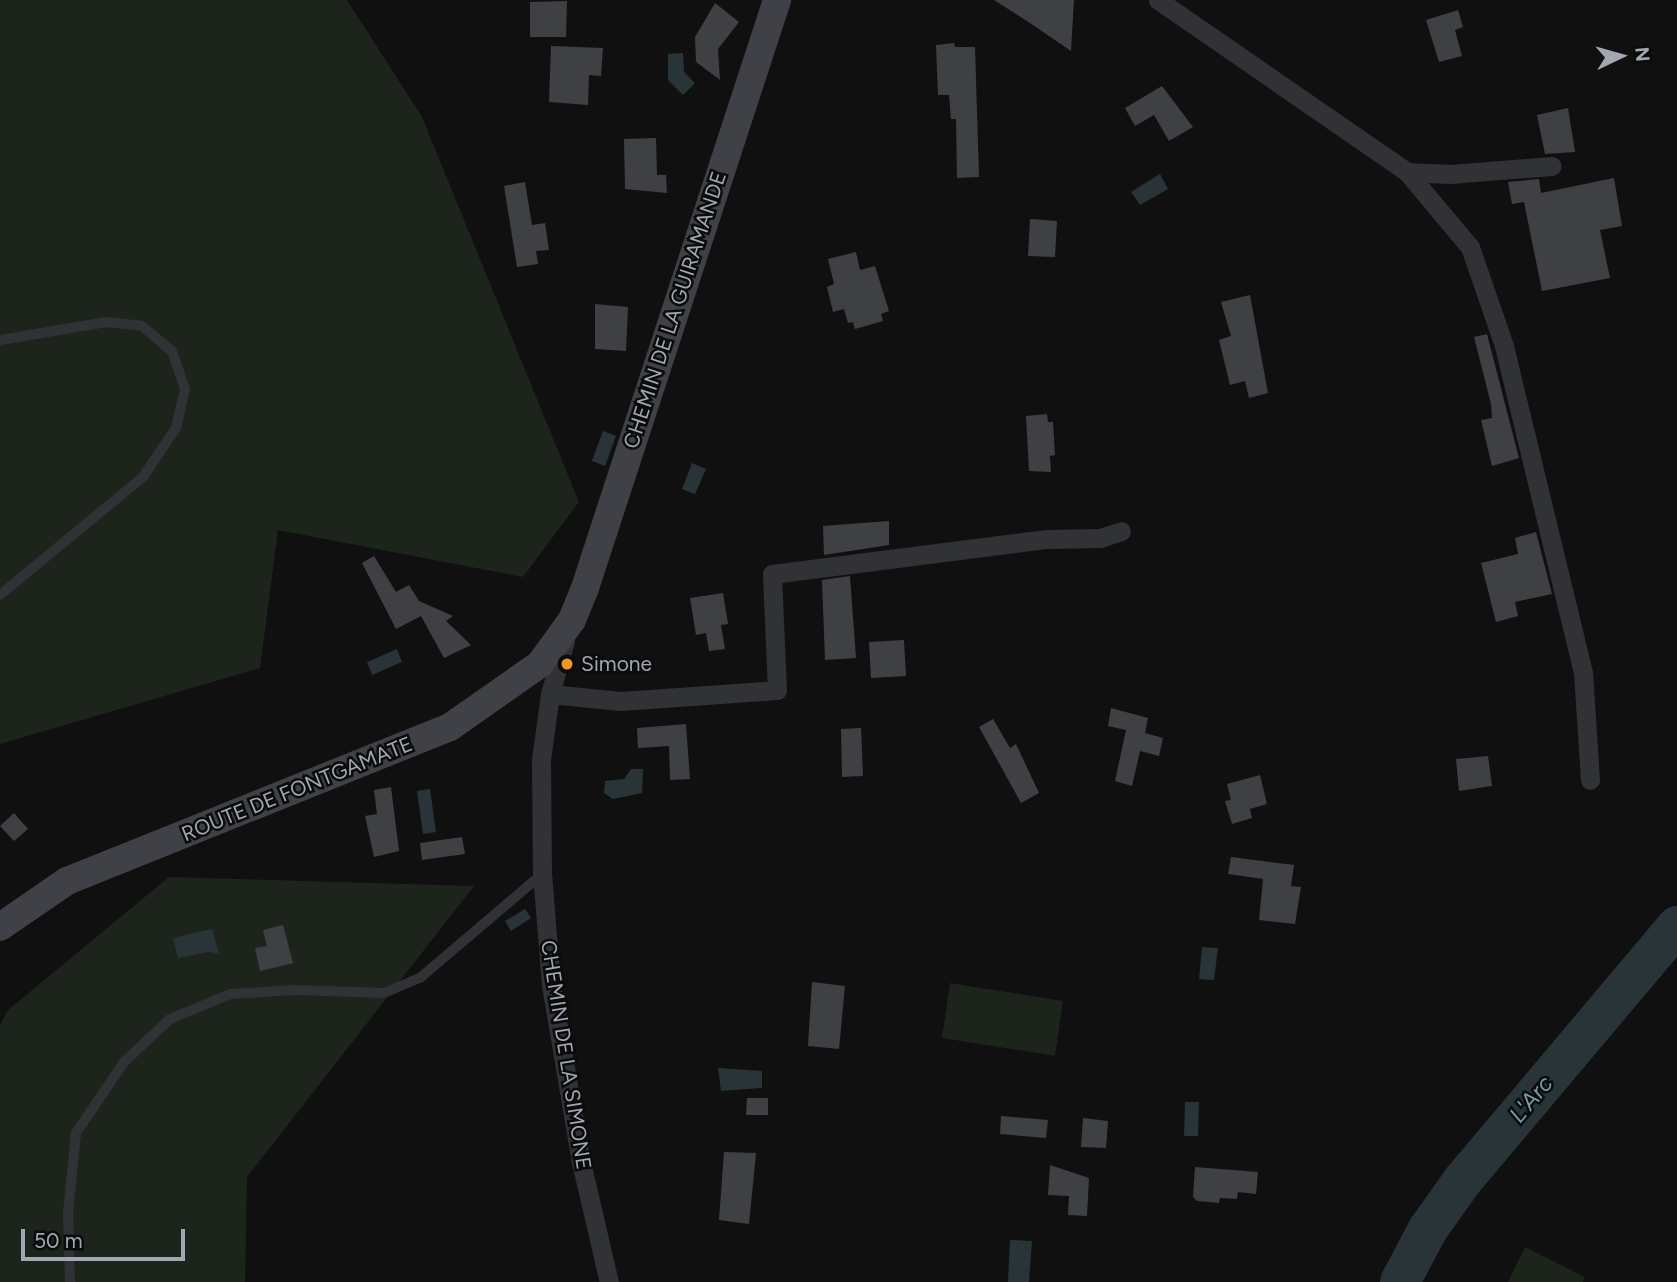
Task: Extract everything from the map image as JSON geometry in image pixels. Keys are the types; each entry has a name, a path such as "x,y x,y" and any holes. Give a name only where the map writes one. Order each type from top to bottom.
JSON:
{"street":[{"name":"CHEMIN DE LA GUIRAMANDE","path":"572,620 778,0"},
{"path":"1158,0 1407,172 1470,247 1504,346 1583,671 1590,780"},
{"path":"1407,172 1450,174 1552,166"},
{"path":"550,694 621,701 777,690 772,573 1047,539 1100,538 1121,531"},
{"name":"CHEMIN DE LA SIMONE","path":"572,620 550,694 541,760 542,873 551,985 580,1162 609,1282"},
{"name":"ROUTE DE FONTGAMATE","path":"0,927 67,881 450,727 520,682 540,664 572,620"}],"lane":[{"path":"0,340 106,322 142,326 172,351 185,389 176,428 143,477 0,594"},
{"path":"70,1282 68,1212 76,1133 124,1062 170,1019 230,994 295,990 384,993 420,978 542,873"}],"shaded area":[{"path":"0,0 347,0 422,117 579,502 523,577 278,530 260,668 0,744"},
{"path":"683,53 684,72 695,83 683,95 668,80 668,54"},
{"path":"1160,174 1168,189 1140,205 1131,192"},
{"path":"603,431 616,436 605,466 592,461"},
{"path":"692,463 706,469 695,494 682,489"},
{"path":"397,649 402,662 372,675 367,662"},
{"path":"631,769 643,769 642,793 613,799 604,793 605,781 624,779"},
{"path":"430,789 436,832 423,834 417,791"},
{"path":"169,877 474,886 247,1177 245,1282 0,1282 0,1025 8,1010"},
{"path":"525,909 531,918 511,931 505,921"},
{"path":"212,929 219,954 209,952 178,958 173,938"},
{"path":"1202,947 1218,948 1214,980 1199,979"},
{"path":"950,983 1063,1001 1055,1056 942,1038"},
{"path":"718,1068 762,1071 762,1088 721,1091"},
{"path":"1185,1102 1199,1102 1198,1136 1184,1136"},
{"path":"1010,1240 1032,1241 1029,1282 1008,1282"},
{"path":"1525,1247 1585,1277 1583,1282 1508,1282"}],"building":[{"path":"994,0 1074,0 1071,51 1027,21"},
{"path":"567,1 566,37 530,37 530,2"},
{"path":"715,3 739,22 718,49 720,80 696,62 695,37"},
{"path":"1458,10 1463,27 1455,30 1462,56 1439,62 1426,20"},
{"path":"954,43 955,47 975,47 979,177 957,178 956,119 951,119 949,95 938,95 936,45"},
{"path":"551,46 603,48 601,76 589,75 588,105 549,102"},
{"path":"1162,86 1193,127 1169,141 1154,115 1135,126 1125,108"},
{"path":"1568,108 1575,152 1545,154 1537,115"},
{"path":"656,138 657,175 666,175 667,193 625,189 624,139"},
{"path":"1614,178 1622,226 1600,230 1610,278 1542,291 1524,202 1512,204 1508,182 1539,179 1541,193"},
{"path":"525,182 532,225 545,223 549,250 536,251 538,264 517,267 504,186"},
{"path":"1030,219 1057,221 1055,257 1028,256"},
{"path":"856,252 860,270 875,266 889,311 881,314 883,321 855,329 853,322 848,323 844,309 833,312 827,287 834,284 828,259"},
{"path":"1250,295 1268,393 1249,398 1245,381 1230,385 1219,340 1231,336 1221,302"},
{"path":"595,304 628,307 626,351 595,349"},
{"path":"1487,334 1519,458 1492,466 1481,420 1492,418 1491,404 1474,337"},
{"path":"1047,414 1048,422 1053,422 1055,455 1050,456 1051,472 1029,471 1026,416"},
{"path":"889,521 889,545 824,555 823,526"},
{"path":"1536,532 1552,594 1515,602 1518,616 1496,622 1481,563 1518,554 1515,538"},
{"path":"374,556 396,592 409,585 419,601 453,616 446,621 471,645 444,658 421,616 396,629 362,563"},
{"path":"850,576 856,658 825,660 822,580"},
{"path":"723,593 728,624 721,625 725,649 709,651 706,633 696,635 690,598"},
{"path":"904,640 906,676 871,678 869,642"},
{"path":"1111,708 1148,718 1145,733 1163,738 1159,756 1140,751 1132,786 1115,781 1126,730 1108,726"},
{"path":"993,719 1010,748 1016,744 1039,793 1021,803 979,727"},
{"path":"686,724 690,779 670,780 669,746 638,748 637,728"},
{"path":"861,728 863,776 842,777 841,729"},
{"path":"1488,756 1492,786 1459,791 1456,759"},
{"path":"1260,775 1267,804 1250,809 1252,818 1232,824 1225,801 1231,800 1227,784"},
{"path":"391,787 399,851 374,857 365,816 377,814 374,790"},
{"path":"14,813 28,829 14,841 0,826"},
{"path":"462,837 465,854 422,860 420,843"},
{"path":"1231,857 1294,865 1291,886 1301,887 1295,924 1259,920 1263,879 1228,874"},
{"path":"283,925 293,963 260,971 255,948 267,946 263,930"},
{"path":"812,982 845,986 839,1049 808,1046"},
{"path":"747,1098 768,1098 768,1115 746,1115"},
{"path":"1001,1116 1048,1120 1046,1138 1000,1134"},
{"path":"1083,1118 1108,1121 1106,1148 1081,1147"},
{"path":"724,1152 756,1153 749,1224 719,1220"},
{"path":"1050,1165 1089,1178 1087,1216 1068,1215 1069,1196 1048,1195"},
{"path":"1195,1167 1258,1172 1256,1194 1238,1192 1237,1199 1220,1198 1219,1203 1197,1201 1193,1197"}],"waterway":[{"name":"L'Arc","path":"1400,1282 1428,1229 1463,1180 1677,926"}],"place":[{"name":"Simone","path":"567,664"}]}
